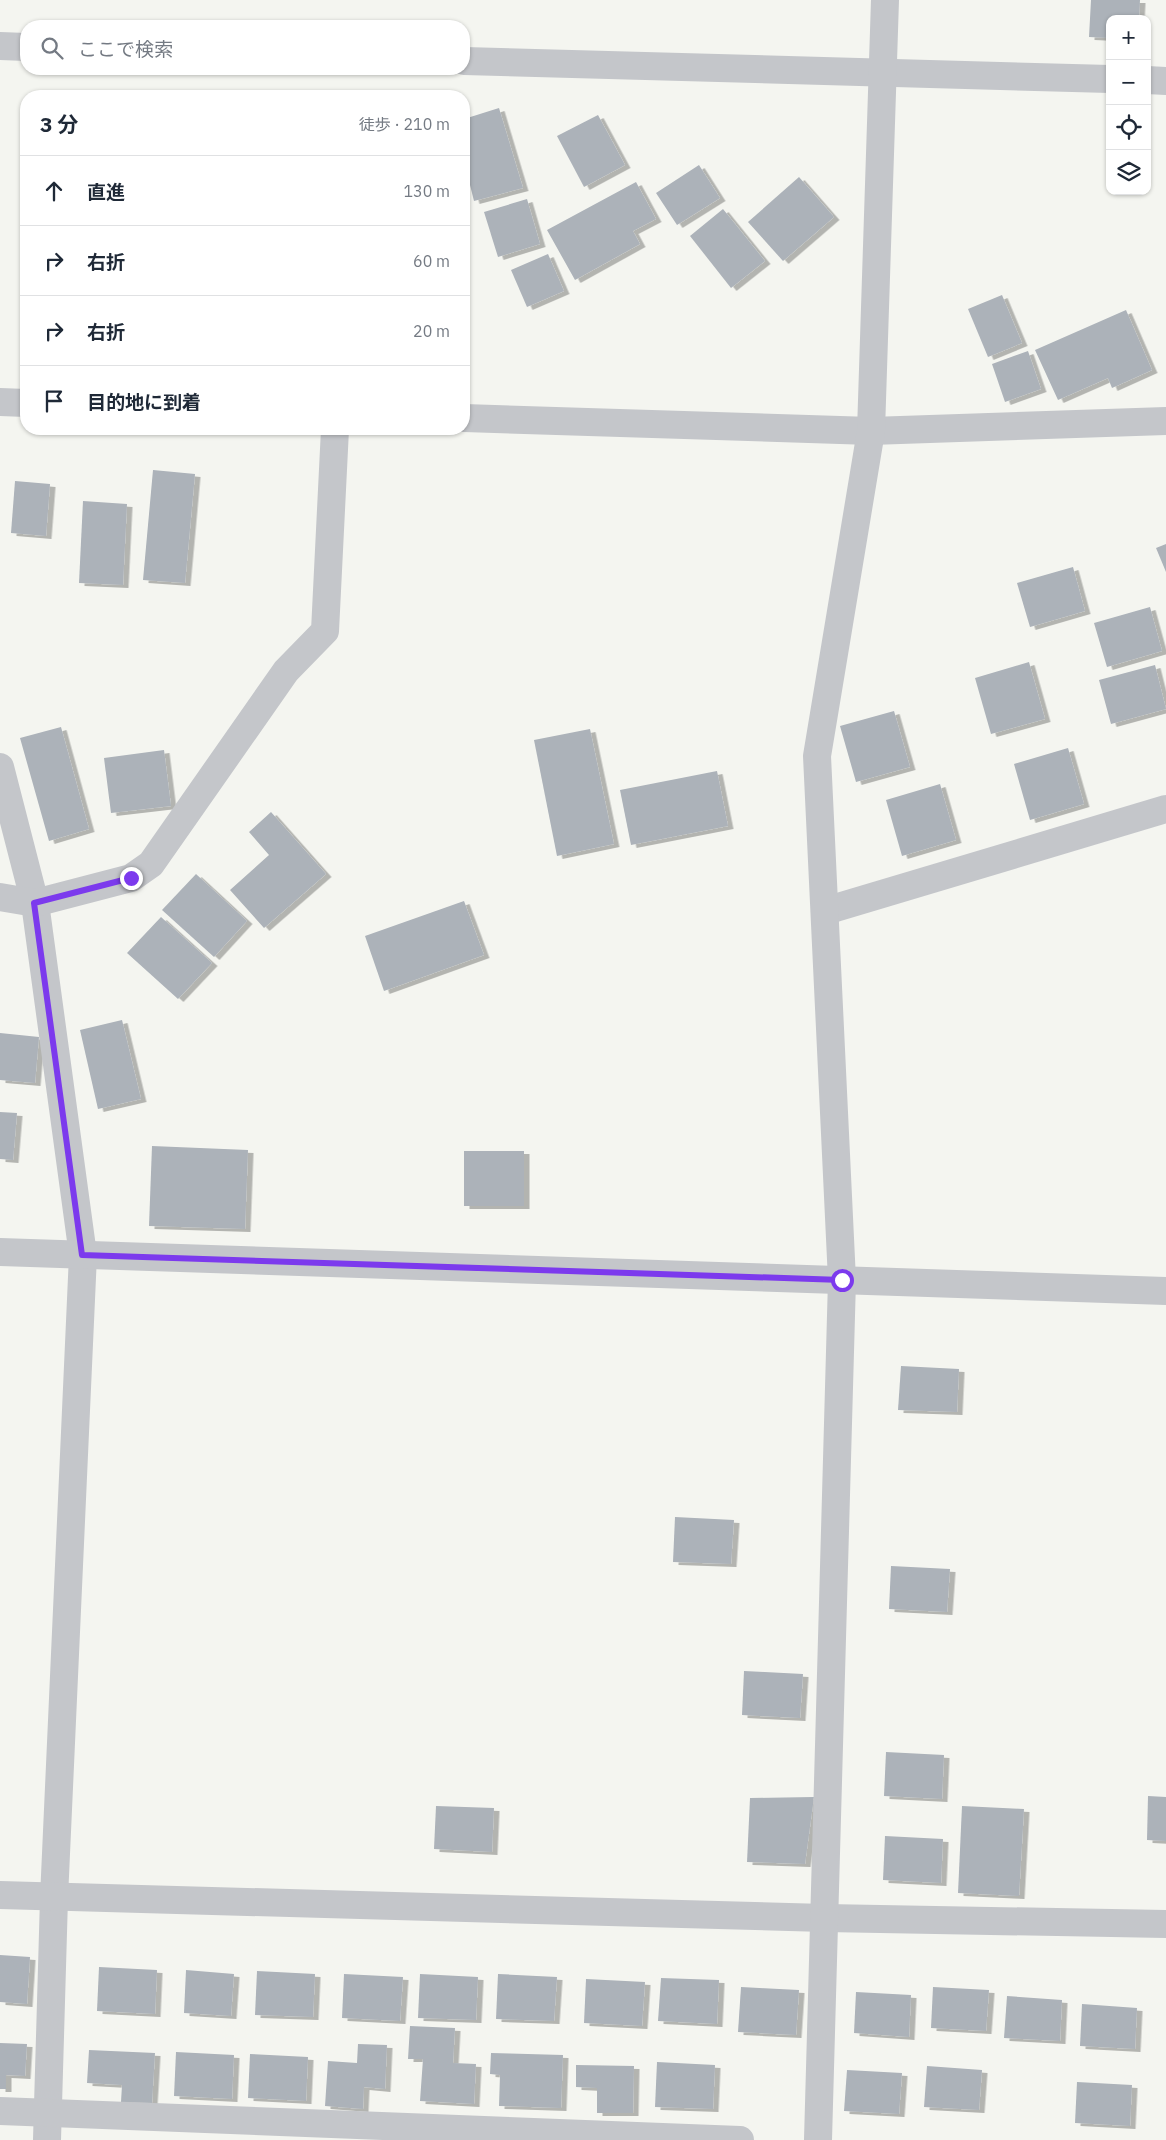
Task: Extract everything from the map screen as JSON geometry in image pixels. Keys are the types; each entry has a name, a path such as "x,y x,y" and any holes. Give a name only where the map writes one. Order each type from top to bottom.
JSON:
{"street":[{"path":"818,2140 842,1280 817,756 871,431 885,0"},
{"path":"0,46 20,47"},
{"path":"470,61 1106,80"},
{"path":"1151,80 1166,81"},
{"path":"0,402 20,403"},
{"path":"470,418 871,431 1166,421"},
{"path":"0,898 34,903 131,878 152,864 286,670 325,631 335,435"},
{"path":"0,767 34,903 82,1255 54,1898 47,2140"},
{"path":"825,911 1166,809"},
{"path":"0,1252 1166,1291"},
{"path":"0,1895 825,1918 1166,1924"},
{"path":"0,2111 740,2140"}],"building":[{"path":"1091,0 1140,0 1139,15 1106,15 1106,38 1089,37"},
{"path":"499,108 523,188 474,201 470,185 470,117"},
{"path":"598,115 625,165 584,187 557,136"},
{"path":"699,165 720,198 677,225 656,193"},
{"path":"799,177 834,217 783,261 748,222"},
{"path":"636,182 656,219 633,231 640,244 575,280 547,230"},
{"path":"527,199 540,244 498,257 484,212"},
{"path":"723,209 765,261 731,288 690,236"},
{"path":"548,254 564,291 527,307 511,270"},
{"path":"1002,295 1022,343 988,357 968,309"},
{"path":"1126,310 1152,370 1112,388 1108,378 1058,400 1035,350"},
{"path":"1028,351 1041,389 1005,402 992,364"},
{"path":"153,470 195,474 185,583 143,580"},
{"path":"15,481 50,484 46,536 11,533"},
{"path":"83,501 127,504 123,585 79,583"},
{"path":"1166,544 1166,572 1156,548"},
{"path":"1073,567 1085,611 1030,627 1017,583"},
{"path":"1150,607 1162,651 1107,667 1094,623"},
{"path":"1029,662 1045,719 991,734 975,678"},
{"path":"1155,665 1166,709 1111,724 1099,680"},
{"path":"894,711 910,767 856,782 840,726"},
{"path":"61,727 89,829 49,841 20,738"},
{"path":"590,729 614,844 557,856 534,740"},
{"path":"1068,748 1084,804 1030,820 1014,764"},
{"path":"164,750 171,806 111,813 104,758"},
{"path":"717,771 728,826 631,845 620,790"},
{"path":"940,784 956,840 902,856 886,800"},
{"path":"271,812 326,874 264,928 230,890 269,855 249,832"},
{"path":"196,874 247,921 214,957 162,910"},
{"path":"464,901 484,955 384,991 365,936"},
{"path":"161,917 212,963 178,999 127,953"},
{"path":"122,1020 141,1099 98,1109 80,1030"},
{"path":"0,1033 39,1037 35,1083 0,1080"},
{"path":"0,1112 17,1113 13,1160 0,1159"},
{"path":"152,1146 248,1150 245,1229 149,1226"},
{"path":"464,1151 524,1151 524,1206 464,1206"},
{"path":"901,1366 959,1369 957,1412 898,1410"},
{"path":"675,1517 734,1520 731,1564 673,1562"},
{"path":"891,1566 950,1569 947,1612 889,1609"},
{"path":"744,1671 803,1674 800,1718 742,1715"},
{"path":"886,1752 944,1755 942,1799 884,1796"},
{"path":"1148,1796 1166,1797 1166,1841 1147,1840"},
{"path":"814,1797 805,1864 747,1862 750,1798"},
{"path":"436,1806 494,1808 492,1852 434,1849"},
{"path":"962,1806 1024,1809 1019,1896 958,1893"},
{"path":"885,1836 943,1839 941,1883 883,1880"},
{"path":"0,1955 30,1957 27,2004 0,2002"},
{"path":"99,1967 157,1970 155,2014 97,2011"},
{"path":"186,1970 234,1974 231,2016 184,2013"},
{"path":"257,1971 315,1974 313,2017 255,2015"},
{"path":"344,1974 403,1977 400,2021 342,2018"},
{"path":"420,1974 478,1977 476,2020 418,2018"},
{"path":"498,1974 557,1977 554,2021 496,2019"},
{"path":"661,1978 719,1980 717,2024 658,2021"},
{"path":"586,1979 645,1982 642,2026 584,2023"},
{"path":"741,1987 799,1990 796,2035 738,2032"},
{"path":"933,1987 989,1990 986,2031 931,2028"},
{"path":"856,1992 911,1995 909,2037 854,2033"},
{"path":"1007,1996 1062,2000 1060,2041 1004,2038"},
{"path":"1082,2004 1137,2008 1135,2049 1080,2046"},
{"path":"410,2026 455,2028 453,2063 476,2064 474,2104 420,2101 423,2059 408,2059"},
{"path":"0,2043 27,2044 25,2076 6,2075 6,2089 0,2089"},
{"path":"358,2044 387,2045 385,2089 364,2087 363,2109 325,2106 328,2061 357,2063"},
{"path":"89,2050 155,2053 152,2103 121,2102 122,2085 87,2083"},
{"path":"176,2052 234,2055 232,2099 174,2096"},
{"path":"491,2053 563,2055 561,2108 499,2106 500,2075 490,2074"},
{"path":"250,2054 308,2057 306,2101 248,2098"},
{"path":"657,2062 715,2065 713,2109 655,2107"},
{"path":"576,2065 634,2066 633,2113 597,2113 597,2088 576,2087"},
{"path":"927,2066 982,2070 979,2110 924,2107"},
{"path":"847,2070 902,2073 899,2114 844,2111"},
{"path":"1077,2082 1132,2085 1130,2126 1075,2123"}],"route":[{"path":"131,878 34,903 82,1255 842,1280"}]}
